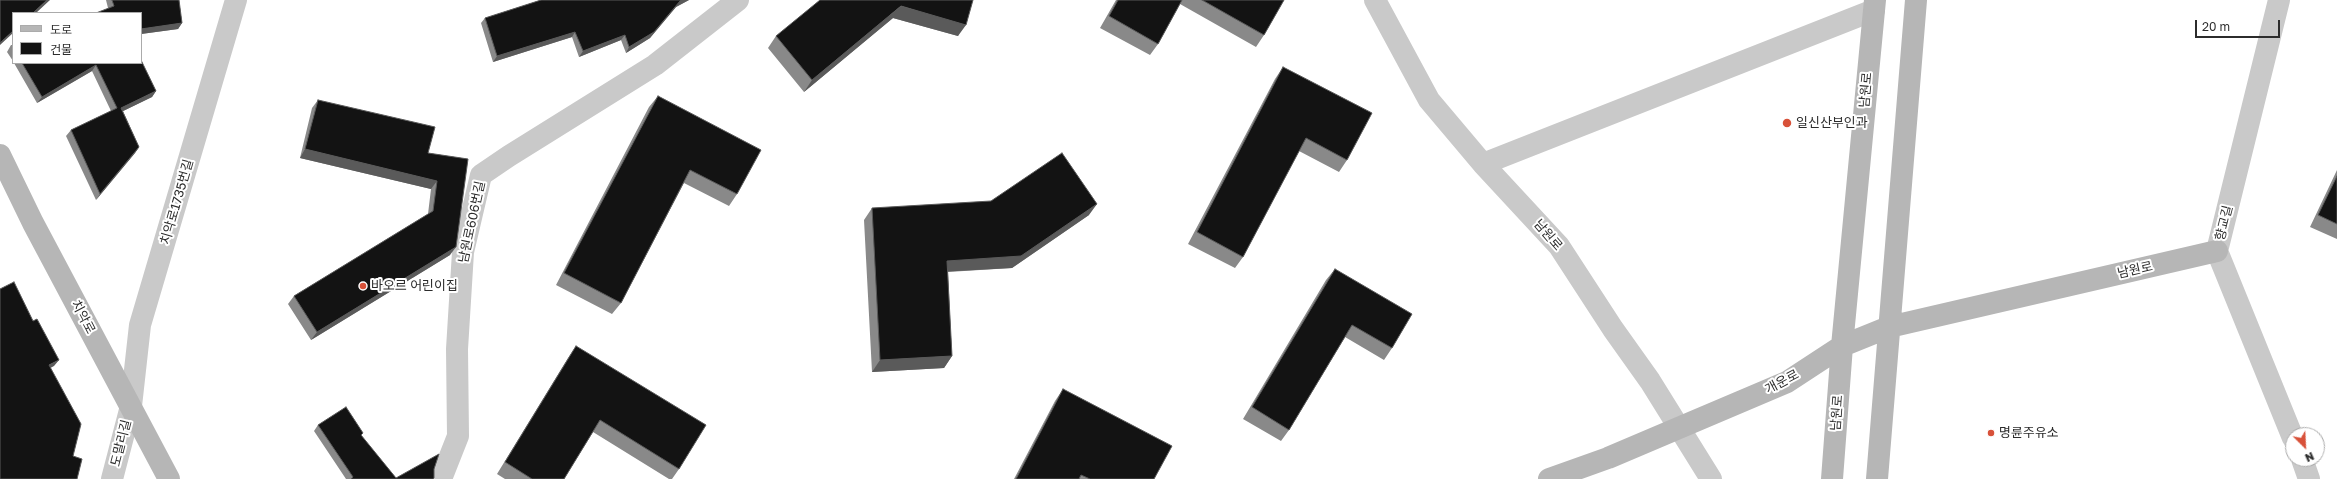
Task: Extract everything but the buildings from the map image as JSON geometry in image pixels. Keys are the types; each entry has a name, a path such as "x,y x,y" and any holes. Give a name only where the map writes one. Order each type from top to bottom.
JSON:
{"street":[{"name":"치악로1735번길","path":"131,406 140,325 236,0"},
{"name":"남원로606번길","path":"441,479 458,436 457,349 463,252 482,175 509,156 655,66 738,0"},
{"name":"남원로","path":"1375,0 1429,100 1483,164 1559,246 1613,329 1650,381 1711,479"},
{"path":"1877,479 1916,0"},
{"name":"향교길","path":"2279,0 2217,251 2289,427"},
{"name":"남원로","path":"1832,479 1842,346 1874,5"},
{"path":"1483,164 1874,5"},
{"name":"치악로","path":"0,154 33,223 169,479"},
{"name":"남원로","path":"1842,346 1889,327 2217,251"},
{"name":"개운로","path":"1549,479 1608,458 1787,382 1842,346"},
{"name":"도말리길","path":"112,479 131,406"},
{"path":"2305,467 2309,479"}],"place":[{"name":"일신산부인과","path":"1787,123"},
{"name":"바오르 어린이집","path":"363,286"},
{"name":"명륜주유소","path":"1991,433"}]}
